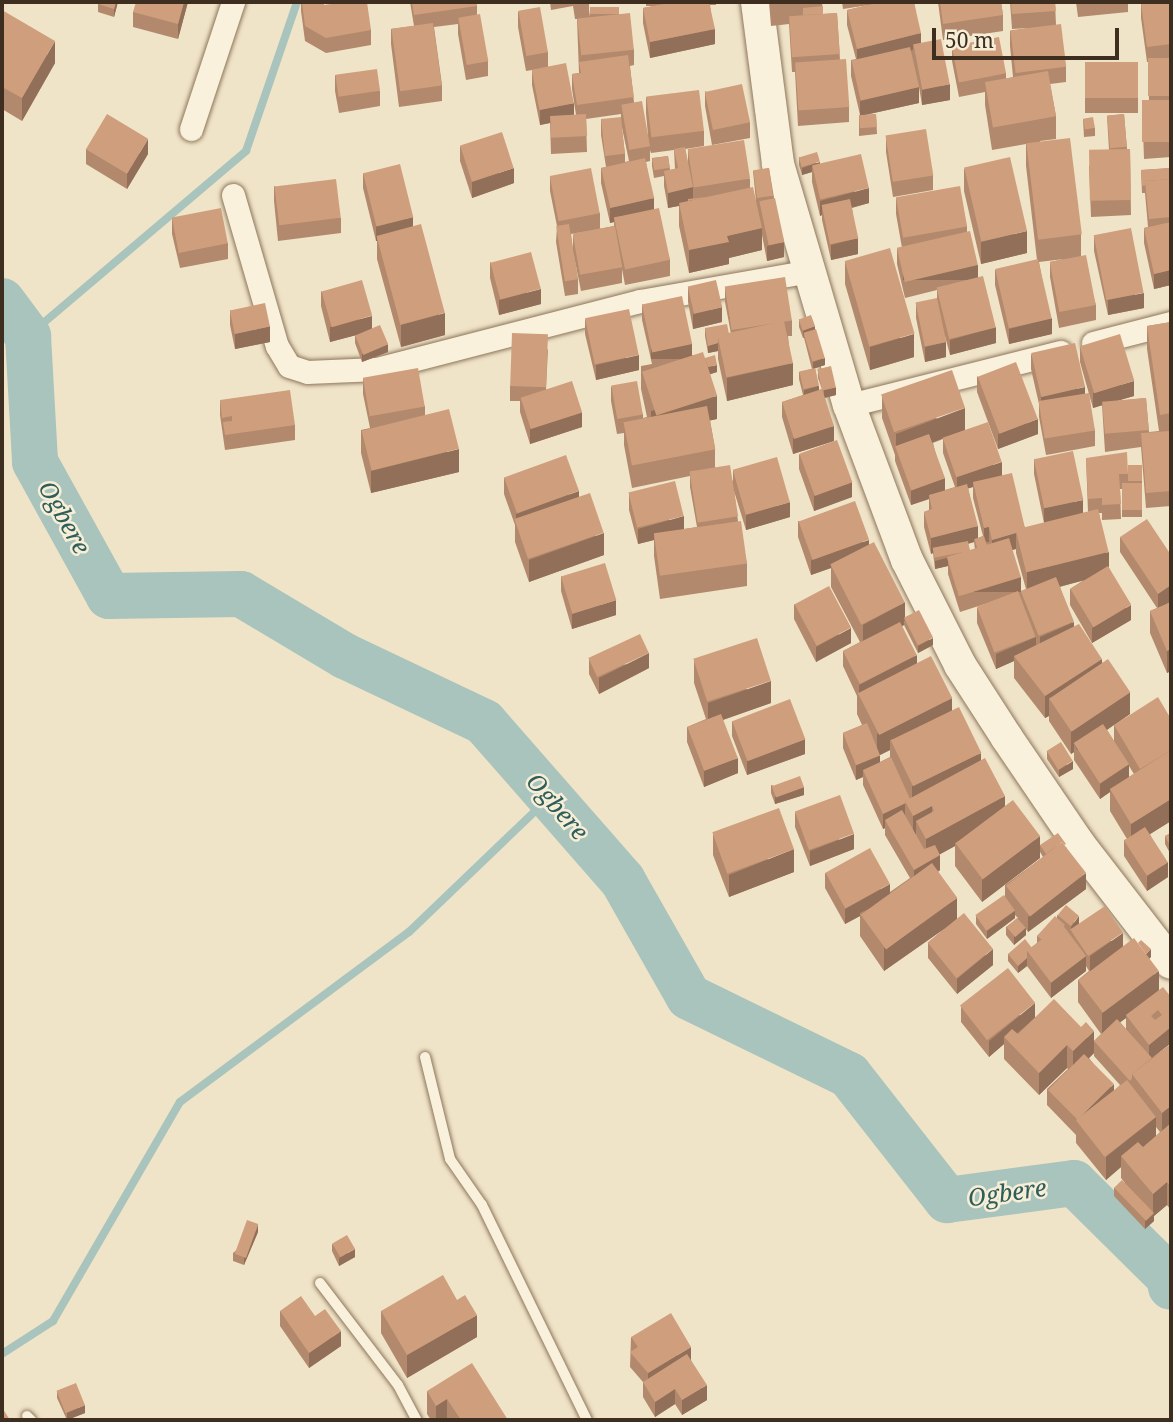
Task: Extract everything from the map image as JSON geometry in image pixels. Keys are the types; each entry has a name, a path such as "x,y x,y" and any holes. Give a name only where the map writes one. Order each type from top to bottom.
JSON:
{"street":[{"path":"191,129 233,2"},
{"path":"757,2 778,164 849,405 907,560 960,665 1079,844 1171,963"},
{"path":"233,195 277,346 289,366 307,372 377,369 640,301 810,271"},
{"path":"849,405 1171,323"}],"lane":[{"path":"425,1057 450,1159 482,1205 587,1420"},
{"path":"320,1283 398,1385 418,1420"}],"building":[{"path":"116,2 114,9 98,4"},
{"path":"136,2 184,2 178,24 133,12"},
{"path":"302,2 324,2 324,5 367,2 371,30 326,38 305,26"},
{"path":"412,2 477,2 477,6 414,15"},
{"path":"674,2 709,2 715,29 650,42 643,8"},
{"path":"881,2 914,2 921,33 857,49 847,10"},
{"path":"940,2 1001,2 1003,15 943,24"},
{"path":"1011,2 1055,2 1056,11 1012,14"},
{"path":"1171,2 1171,44 1147,47 1141,3"},
{"path":"823,6 823,14 803,15 803,8"},
{"path":"540,7 548,52 526,56 518,11"},
{"path":"590,7 619,7 619,14 590,14"},
{"path":"2,10 55,41 22,98 2,87"},
{"path":"630,13 634,50 581,55 577,19"},
{"path":"837,13 840,54 792,57 789,16"},
{"path":"480,14 488,61 467,65 458,18"},
{"path":"433,23 442,85 400,91 391,29"},
{"path":"1061,24 1066,67 1016,73 1010,30"},
{"path":"999,37 1006,73 959,82 952,46"},
{"path":"941,39 950,84 922,89 914,44"},
{"path":"910,47 919,87 861,100 852,60"},
{"path":"628,55 634,97 577,105 572,74 581,73 579,62"},
{"path":"1148,58 1171,58 1171,96 1148,96"},
{"path":"846,59 849,107 798,110 795,63"},
{"path":"1085,62 1138,62 1138,98 1085,98"},
{"path":"566,63 574,103 539,110 532,70"},
{"path":"377,69 380,91 338,97 335,75"},
{"path":"1048,71 1056,116 993,127 985,82"},
{"path":"742,84 750,122 713,130 705,92"},
{"path":"699,90 704,131 651,137 646,96"},
{"path":"1142,100 1171,100 1171,142 1142,142"},
{"path":"642,101 650,146 629,150 621,105"},
{"path":"107,114 148,139 127,174 86,149"},
{"path":"586,114 587,136 551,138 550,116"},
{"path":"876,114 877,127 860,128 859,115"},
{"path":"1124,114 1127,147 1110,148 1107,115"},
{"path":"621,117 625,154 605,156 601,119"},
{"path":"1093,117 1095,128 1085,130 1083,119"},
{"path":"926,129 933,175 893,182 886,135"},
{"path":"502,132 514,168 472,182 460,146"},
{"path":"1070,138 1082,234 1038,240 1026,143"},
{"path":"744,140 750,179 694,187 688,149"},
{"path":"685,147 693,187 668,193 664,171 678,168 674,149"},
{"path":"1130,149 1131,200 1090,201 1089,150"},
{"path":"817,152 820,162 802,167 799,158"},
{"path":"861,154 869,188 820,199 812,165"},
{"path":"668,156 670,168 654,170 652,159"},
{"path":"1010,157 1027,231 981,242 964,168"},
{"path":"645,158 654,198 610,208 601,168"},
{"path":"400,164 413,217 376,227 363,173"},
{"path":"591,168 600,213 559,221 550,176"},
{"path":"769,168 773,196 757,198 753,170"},
{"path":"1171,168 1171,179 1145,181 1146,185 1142,186 1141,170"},
{"path":"336,179 341,218 279,225 274,187"},
{"path":"1171,179 1171,217 1149,219 1145,181"},
{"path":"960,186 967,226 903,238 896,197"},
{"path":"753,187 762,228 727,236 729,242 689,250 679,203"},
{"path":"775,198 784,242 769,245 759,201"},
{"path":"850,199 858,238 830,244 822,205"},
{"path":"221,208 228,243 179,253 172,218"},
{"path":"659,208 670,260 625,269 614,218"},
{"path":"1171,222 1171,270 1154,274 1144,228"},
{"path":"421,224 445,313 400,325 377,236"},
{"path":"569,224 578,279 565,281 556,226"},
{"path":"615,226 622,267 580,275 573,233"},
{"path":"1131,228 1144,293 1106,300 1094,235"},
{"path":"970,231 978,265 905,282 897,248"},
{"path":"890,248 915,334 869,347 845,261"},
{"path":"531,252 541,289 500,300 490,263"},
{"path":"1086,255 1096,305 1059,312 1050,262"},
{"path":"1038,259 1052,318 1009,328 995,269"},
{"path":"983,276 996,327 949,339 936,288"},
{"path":"785,277 792,320 732,330 725,287"},
{"path":"362,280 372,316 332,327 322,292"},
{"path":"716,280 722,307 694,314 688,287"},
{"path":"682,296 692,344 652,352 642,305"},
{"path":"937,298 946,342 925,347 915,303"},
{"path":"265,303 270,326 235,334 230,310"},
{"path":"629,309 639,355 595,364 585,318"},
{"path":"811,315 815,326 803,331 799,319"},
{"path":"784,321 793,363 726,377 717,335"},
{"path":"1171,322 1171,413 1160,415 1147,326"},
{"path":"727,324 729,334 718,337 718,343 708,346 705,328"},
{"path":"380,325 388,344 363,355 355,336"},
{"path":"816,329 825,358 812,361 804,333"},
{"path":"512,333 548,334 546,387 510,386"},
{"path":"1120,334 1134,381 1094,393 1080,346"},
{"path":"1075,343 1085,387 1041,397 1031,353"},
{"path":"703,352 717,396 656,416 642,372"},
{"path":"715,355 717,365 708,367 705,358"},
{"path":"1016,362 1038,419 1000,434 978,377"},
{"path":"831,366 836,387 822,391 817,369"},
{"path":"418,368 425,406 370,416 363,378"},
{"path":"815,368 819,386 803,389 799,372"},
{"path":"952,370 965,408 894,432 881,394"},
{"path":"572,381 582,412 531,429 521,398"},
{"path":"637,381 643,414 617,419 611,386"},
{"path":"822,389 834,426 794,439 782,402"},
{"path":"290,390 295,425 225,435 223,422 232,421 232,416 222,418 220,400"},
{"path":"1089,393 1095,431 1045,439 1039,401"},
{"path":"1146,398 1149,430 1105,434 1102,402"},
{"path":"707,406 715,449 632,465 624,422"},
{"path":"449,409 459,449 372,471 362,431"},
{"path":"988,422 1002,462 956,477 943,438"},
{"path":"1171,431 1171,491 1146,493 1141,433"},
{"path":"929,434 945,478 911,490 895,446"},
{"path":"837,440 852,482 815,496 799,454"},
{"path":"1073,451 1083,500 1044,508 1034,459"},
{"path":"1127,452 1128,474 1119,474 1121,504 1102,505 1102,498 1088,499 1086,458"},
{"path":"566,455 579,491 517,513 504,478"},
{"path":"777,457 790,502 746,515 733,470"},
{"path":"730,465 738,516 698,523 690,471"},
{"path":"1128,465 1142,465 1142,481 1128,481"},
{"path":"1012,473 1025,528 992,540 989,527 984,528 973,482"},
{"path":"675,481 684,516 637,528 628,493"},
{"path":"1122,483 1142,483 1142,510 1122,510"},
{"path":"967,484 978,526 931,538 924,512 932,509 929,495"},
{"path":"590,493 604,533 528,559 514,519"},
{"path":"855,501 869,540 813,560 799,522"},
{"path":"1098,509 1109,552 1026,572 1016,530"},
{"path":"1147,519 1171,555 1171,585 1158,594 1120,537"},
{"path":"741,521 747,564 660,576 654,533"},
{"path":"984,536 987,546 977,548 974,539"},
{"path":"1009,538 1021,577 959,596 947,557"},
{"path":"968,541 970,551 935,558 933,548"},
{"path":"874,542 905,603 861,625 830,564"},
{"path":"605,563 616,600 572,614 561,576"},
{"path":"1108,566 1131,605 1093,627 1070,589"},
{"path":"1056,577 1074,622 1039,636 1021,591"},
{"path":"829,586 851,627 817,646 795,604"},
{"path":"1018,591 1036,637 994,653 977,607"},
{"path":"1171,602 1171,649 1167,651 1150,611"},
{"path":"919,610 933,638 918,645 904,618"},
{"path":"900,622 917,655 860,684 843,651"},
{"path":"1079,624 1102,659 1045,696 1014,656"},
{"path":"640,634 649,653 597,677 588,658"},
{"path":"757,638 771,681 707,702 693,659"},
{"path":"931,656 952,698 879,735 858,693"},
{"path":"1108,659 1130,692 1072,732 1049,699"},
{"path":"1158,697 1171,719 1171,750 1140,769 1114,725"},
{"path":"790,699 805,739 748,761 732,721"},
{"path":"959,707 981,753 913,786 891,740"},
{"path":"721,714 738,758 704,771 687,727"},
{"path":"867,723 880,755 856,765 843,733"},
{"path":"1103,724 1129,764 1100,783 1074,743"},
{"path":"1061,742 1073,761 1058,770 1047,751"},
{"path":"1171,750 1171,799 1131,824 1110,789"},
{"path":"891,757 910,799 883,814 863,770"},
{"path":"985,758 1005,796 926,839 916,821 934,811 932,806 913,816 905,801"},
{"path":"800,776 804,787 776,798 772,786"},
{"path":"840,795 854,834 809,850 795,811"},
{"path":"1013,800 1040,836 983,879 955,843"},
{"path":"779,808 794,849 727,874 712,832"},
{"path":"902,810 924,849 935,845 940,855 914,870 885,820"},
{"path":"1145,827 1168,862 1147,876 1124,841"},
{"path":"1058,833 1066,844 1062,842 1046,854 1040,845"},
{"path":"1171,833 1171,848 1165,836"},
{"path":"1062,842 1086,873 1030,916 1006,886"},
{"path":"870,848 890,884 845,909 825,873"},
{"path":"932,863 957,898 886,950 861,915"},
{"path":"1004,895 1015,911 986,931 975,915"},
{"path":"1066,905 1079,916 1071,926 1058,915"},
{"path":"1105,906 1123,933 1088,956 1070,929"},
{"path":"964,913 993,949 956,978 927,943"},
{"path":"1055,916 1065,925 1063,927 1062,924 1042,940 1037,936"},
{"path":"1017,918 1026,928 1015,937 1007,927"},
{"path":"1062,924 1086,956 1051,982 1027,950"},
{"path":"1134,938 1159,971 1103,1013 1078,980"},
{"path":"1025,939 1032,948 1027,951 1027,958 1018,966 1008,954"},
{"path":"1141,940 1151,949 1146,954 1138,943"},
{"path":"1008,968 1035,1003 987,1040 960,1006"},
{"path":"1163,987 1171,997 1171,1027 1149,1045 1126,1015","holes":["1158,1010 1162,1015 1155,1020 1151,1016"]},
{"path":"1054,999 1081,1027 1086,1022 1094,1031 1073,1051 1067,1045 1039,1073 1004,1037 1012,1029 1018,1034"},
{"path":"1117,1019 1152,1058 1132,1074 1130,1081 1094,1041"},
{"path":"1171,1044 1171,1106 1162,1113 1132,1074"},
{"path":"1084,1054 1114,1084 1078,1120 1048,1090"},
{"path":"1127,1080 1156,1117 1105,1157 1076,1120"},
{"path":"1171,1123 1171,1185 1167,1182 1153,1194 1121,1156 1138,1142 1143,1147"},
{"path":"1122,1180 1154,1213 1146,1221 1114,1188"},
{"path":"247,1220 258,1224 246,1258 235,1254"},
{"path":"347,1235 355,1249 340,1257 332,1244"},
{"path":"443,1275 457,1300 465,1295 477,1315 407,1355 381,1311"},
{"path":"301,1296 315,1316 325,1309 341,1331 309,1353 280,1311"},
{"path":"671,1313 691,1347 648,1373 630,1352 638,1347 631,1337"},
{"path":"687,1354 707,1385 682,1400 675,1389 655,1402 643,1382"},
{"path":"472,1363 508,1420 461,1420 447,1399 436,1406 427,1391"},
{"path":"76,1383 85,1405 66,1413 57,1391"},
{"path":"3,1409 10,1420 2,1420"}],"waterway":[{"path":"28,336 246,151 297,2"},
{"name":"Ogbere","path":"2,301 28,336 35,462 109,596 241,594 345,656 484,722 623,881 689,997 849,1075 947,1200 1074,1183 1169,1277 1171,1287"},
{"path":"2,1354 53,1321 180,1102 409,932 550,797"}]}
